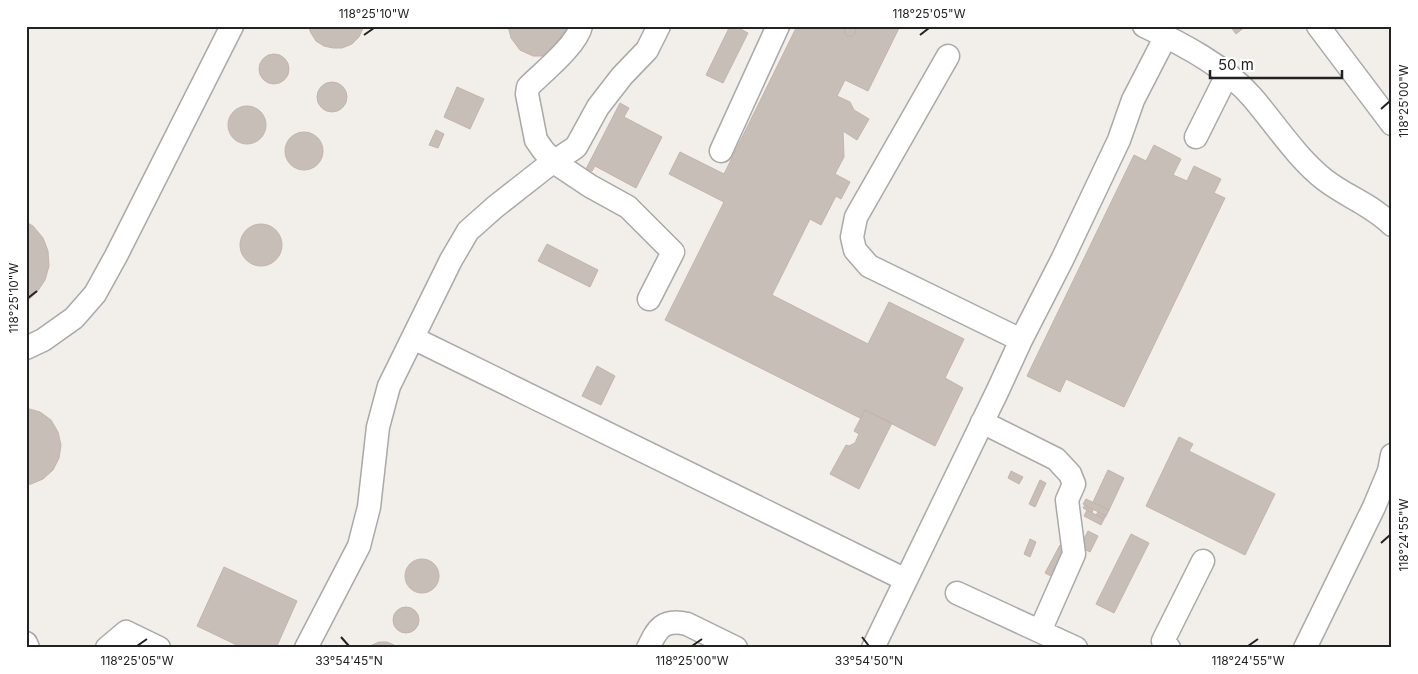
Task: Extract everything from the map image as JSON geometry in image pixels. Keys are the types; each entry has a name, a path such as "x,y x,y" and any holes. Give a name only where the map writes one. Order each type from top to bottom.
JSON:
{"street":[{"path":"26,348 43,340 74,318 95,294 232,26"},
{"path":"581,26 570,46 528,87 527,94 536,140 554,162 590,186 628,207 673,252 649,299"},
{"path":"306,648 359,546 369,507 378,427 389,386 451,260 468,231 495,207 576,147 598,107 622,76 647,50 660,26"},
{"path":"721,151 778,26"},
{"path":"1144,26 1166,36 1207,60 1227,75 1251,96 1302,158 1325,180 1381,214 1392,225"},
{"path":"1318,26 1392,124"},
{"path":"873,648 1119,140 1133,100 1166,36"},
{"path":"948,56 856,217 852,237 855,250 869,266 1021,340"},
{"path":"1196,137 1227,75"},
{"path":"413,338 906,580"},
{"path":"982,422 1056,459 1070,474 1074,484 1067,500 1074,554 1040,631"},
{"path":"1305,648 1374,506 1389,471 1392,455"},
{"path":"1169,648 1163,641 1203,561"},
{"path":"957,593 1076,648"},
{"path":"648,648 656,632 662,626 678,622 687,624 736,648"},
{"path":"108,648 126,632 159,648"},
{"path":"26,643 28,648"}],"building":[{"path":"308,26 364,26 359,37 352,44 342,48 333,48 324,46 316,41"},
{"path":"508,26 573,26 548,56 533,56 520,50 511,38"},
{"path":"730,26 735,26 748,33 723,83 706,75"},
{"path":"797,26 900,26 868,91 845,80 837,96 850,102 854,110 869,119 857,140 843,131 844,157 835,174 850,182 841,199 836,196 821,225 810,219 772,295 868,344 889,302 964,339 945,378 963,388 935,446 865,410 860,418 665,320 724,202 669,174 680,152 724,174"},
{"path":"848,26 852,26 855,31 854,35 848,36 845,33 845,29"},
{"path":"1230,26 1246,26 1236,34"},
{"path":"274,54 285,58 289,69 285,80 274,84 263,80 259,69 263,58"},
{"path":"332,82 343,86 347,97 343,108 332,112 321,108 317,97 321,86"},
{"path":"457,87 484,99 470,129 444,117"},
{"path":"620,103 629,108 624,117 662,137 636,188 595,166 592,171 586,169"},
{"path":"247,106 261,111 266,125 261,139 247,144 233,139 228,125 233,111"},
{"path":"436,130 444,134 438,148 429,145"},
{"path":"304,132 318,137 323,151 318,165 304,170 290,165 285,151 290,137"},
{"path":"1154,145 1181,159 1173,175 1187,181 1194,166 1221,179 1214,193 1225,198 1124,407 1066,379 1060,392 1027,376 1134,155 1146,161"},
{"path":"26,222 33,226 43,238 48,251 49,266 45,280 37,292 26,302"},
{"path":"261,224 276,230 282,245 276,260 261,266 246,260 240,245 246,230"},
{"path":"547,244 598,270 590,287 538,261"},
{"path":"597,366 615,376 601,405 582,396"},
{"path":"26,408 40,412 51,420 58,432 61,445 59,458 53,470 43,479 26,485"},
{"path":"865,410 892,423 859,489 830,474 846,445 849,446 855,443 859,434 854,431"},
{"path":"1179,437 1193,444 1189,451 1275,494 1245,555 1146,506"},
{"path":"1108,470 1124,478 1109,510 1093,502"},
{"path":"1011,471 1023,477 1019,484 1008,478"},
{"path":"1040,480 1046,483 1035,507 1029,504"},
{"path":"1086,499 1109,510 1106,516 1083,504"},
{"path":"1085,505 1093,510 1092,513 1083,508"},
{"path":"1087,510 1104,519 1101,525 1084,516"},
{"path":"1098,512 1106,516 1104,519 1096,515"},
{"path":"1088,531 1098,536 1090,552 1080,547"},
{"path":"1131,534 1149,543 1114,613 1096,604"},
{"path":"1030,539 1036,542 1030,557 1024,554"},
{"path":"1060,545 1068,549 1053,577 1045,573"},
{"path":"422,559 429,560 434,564 438,569 438,583 434,588 429,592 422,593 415,592 410,588 406,583 405,576 406,569 410,564 415,560"},
{"path":"224,567 297,601 276,648 243,648 197,626"},
{"path":"406,607 415,611 419,620 415,629 406,633 397,629 393,620 397,611"},
{"path":"379,642 387,642 396,648 370,648"}]}
